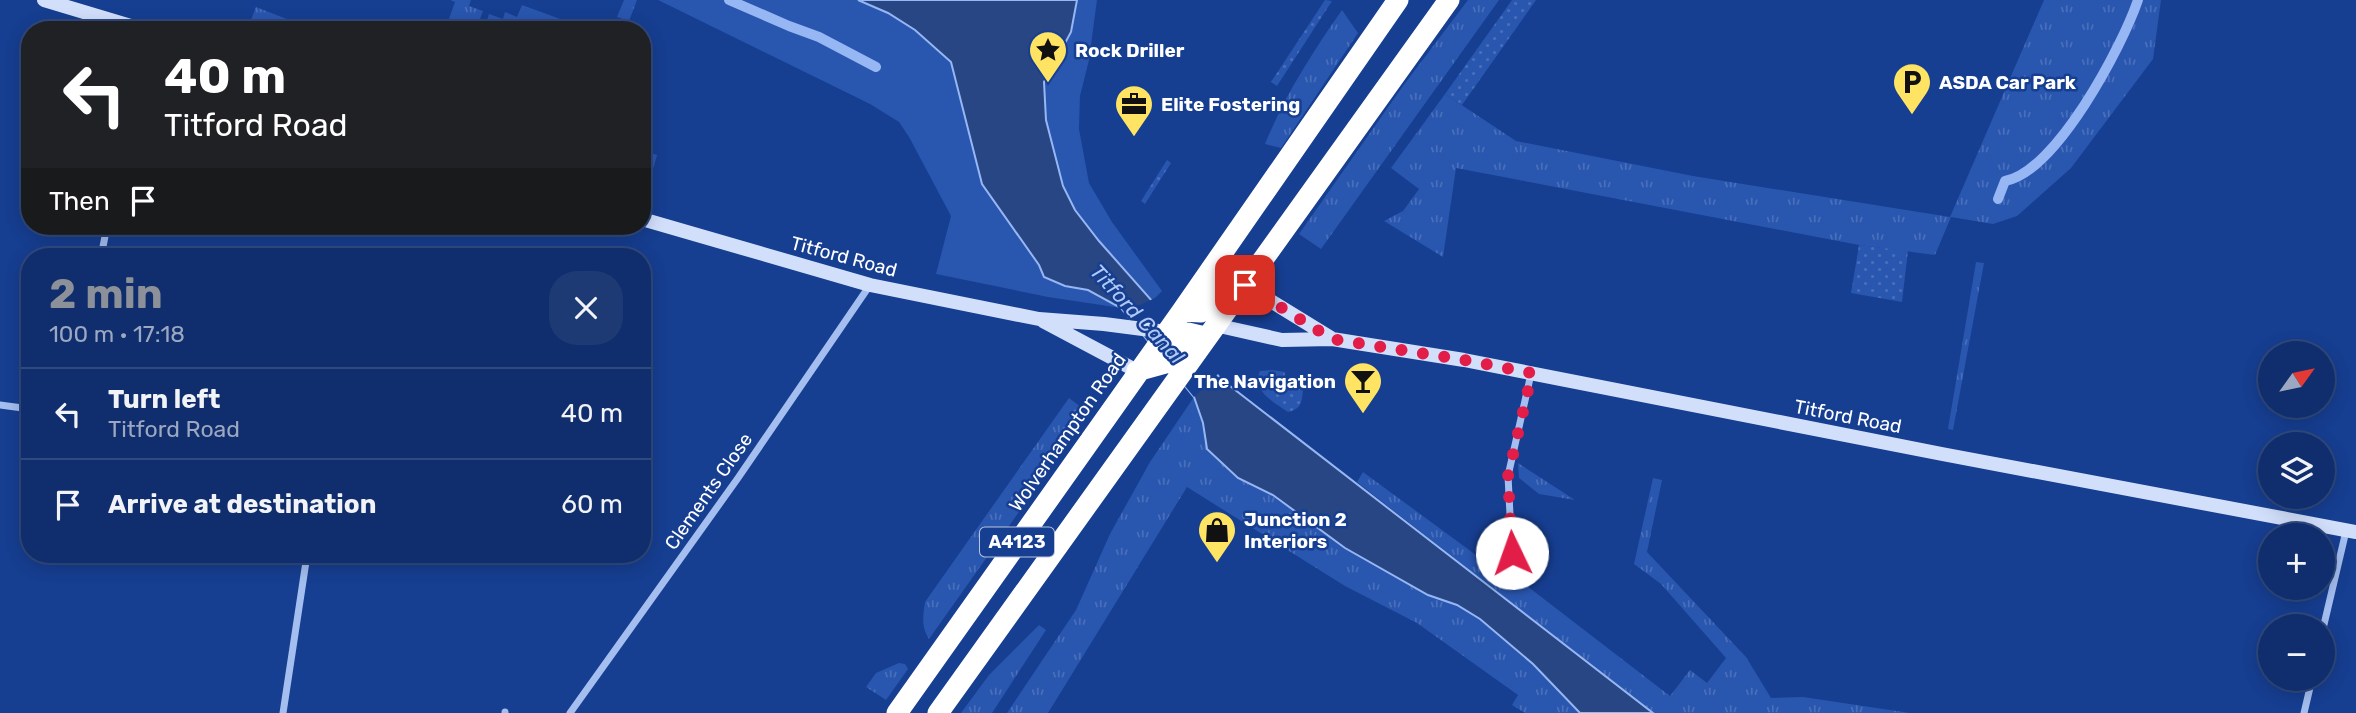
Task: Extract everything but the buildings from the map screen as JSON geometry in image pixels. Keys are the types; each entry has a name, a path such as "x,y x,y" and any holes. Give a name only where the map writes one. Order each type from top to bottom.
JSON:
{"highway":[{"name":"A4123","path":"938,713 1167,355 1182,311 1398,0"},
{"name":"A4123","path":"1167,355 1210,331 1449,0"},
{"path":"1182,311 1201,312 1226,279 1245,285"},
{"name":"Wolverhampton Road","path":"897,713 1137,371 1167,355"}],"street":[{"path":"44,0 114,21"},
{"name":"Titford Road","path":"651,222 870,285 1038,319 1137,328 1167,355"},
{"path":"1207,275 1211,299 1210,331"},
{"name":"Clements Close","path":"569,713 738,478 870,285"},
{"name":"Titford Road","path":"1245,285 1332,339"},
{"name":"Titford Road","path":"1038,319 1137,371"},
{"name":"Titford Road","path":"1210,331 1282,340 1332,339 1464,360 2351,531"},
{"path":"1512,553 1508,476 1532,373"},
{"path":"0,405 21,408"},
{"path":"2327,614 2351,531"},
{"path":"283,713 306,563"},
{"path":"2304,713 2309,691"}],"green space":[{"path":"450,0 471,0 469,6 483,11 479,21 448,21 455,2"},
{"path":"624,0 637,0 629,21 617,17"},
{"path":"658,0 1097,0 1089,60 1080,96 1079,129 1089,183 1112,222 1162,291 1153,300 1121,308 1048,297 936,274 951,216 899,122 870,104"},
{"path":"1325,0 1332,1 1277,86 1271,82"},
{"path":"1468,0 1499,0 1321,249 1299,234 1403,86"},
{"path":"1512,0 1536,0 1462,105 1445,94"},
{"path":"2044,0 2161,0 2153,59 2071,168 2017,216 1993,224 1951,217 1935,255 1859,245 1456,168 1443,257 1384,221 1403,211 1419,189 1391,168 1445,94 1516,141 1693,176 1950,217"},
{"path":"522,5 563,20 487,21 489,14 503,19 505,12 517,17"},
{"path":"256,7 292,21 251,21"},
{"path":"1342,10 1358,33 1281,148 1265,144 1281,108"},
{"path":"651,153 657,155 651,176"},
{"path":"1167,160 1171,163 1145,204 1141,201"},
{"path":"1859,245 1908,251 1902,302 1851,293"},
{"path":"1976,262 1984,263 1953,430 1948,429"},
{"path":"1260,371 1285,372 1284,387 1303,389 1301,402 1296,409 1288,412 1261,390 1258,378"},
{"path":"1194,397 1203,423 1207,449 1238,478 1273,495 1347,549 1428,595 1460,607 1480,619 1533,664 1580,713 1525,713 1512,705 1518,695 1417,623 1345,586 1187,487 1048,713 1007,713 1076,610 1110,534 1150,462"},
{"path":"1069,398 1089,413 929,639 923,617 925,602"},
{"path":"1518,463 1575,500 1539,494 1519,478"},
{"path":"1363,472 1480,558 1485,538 1522,567 1527,586 1670,696 1690,670 1707,683 1726,658 1661,584 1634,564 1653,478 1662,480 1647,552 1746,657 1771,698 1803,697 1910,713 1653,713 1357,482"},
{"path":"1039,625 1046,630 992,713 961,713 989,675"},
{"path":"899,663 905,664 908,669 886,700 866,687 876,673"}],"water":[{"name":"Titford Canal","path":"858,0 1077,0 1071,32 1044,82 1046,120 1063,186 1075,210 1099,241 1221,379 1653,713 1580,713 1533,664 1480,619 1457,605 1428,595 1345,548 1273,495 1238,478 1207,449 1203,423 1194,397 1121,308 1088,290 1065,286 1044,277 1039,265 982,184 951,62 915,30 888,13"}],"pier":[{"path":"1155,298 1220,372 1194,397 1121,308 1140,305"}],"waterway":[{"path":"729,0 819,37 876,67"},
{"path":"1998,199 2005,181 2025,173 2045,156 2085,105 2118,47 2138,0"}],"place":[{"name":"Rock Driller","path":"1048,84"},
{"name":"ASDA Car Park","path":"1912,116"},
{"name":"Elite Fostering","path":"1134,138"},
{"name":"The Navigation","path":"1363,415"},
{"name":"Junction 2 Interiors","path":"1217,564"}],"route":[{"path":"1245,285 1332,339 1532,373 1508,476 1512,553"}]}
